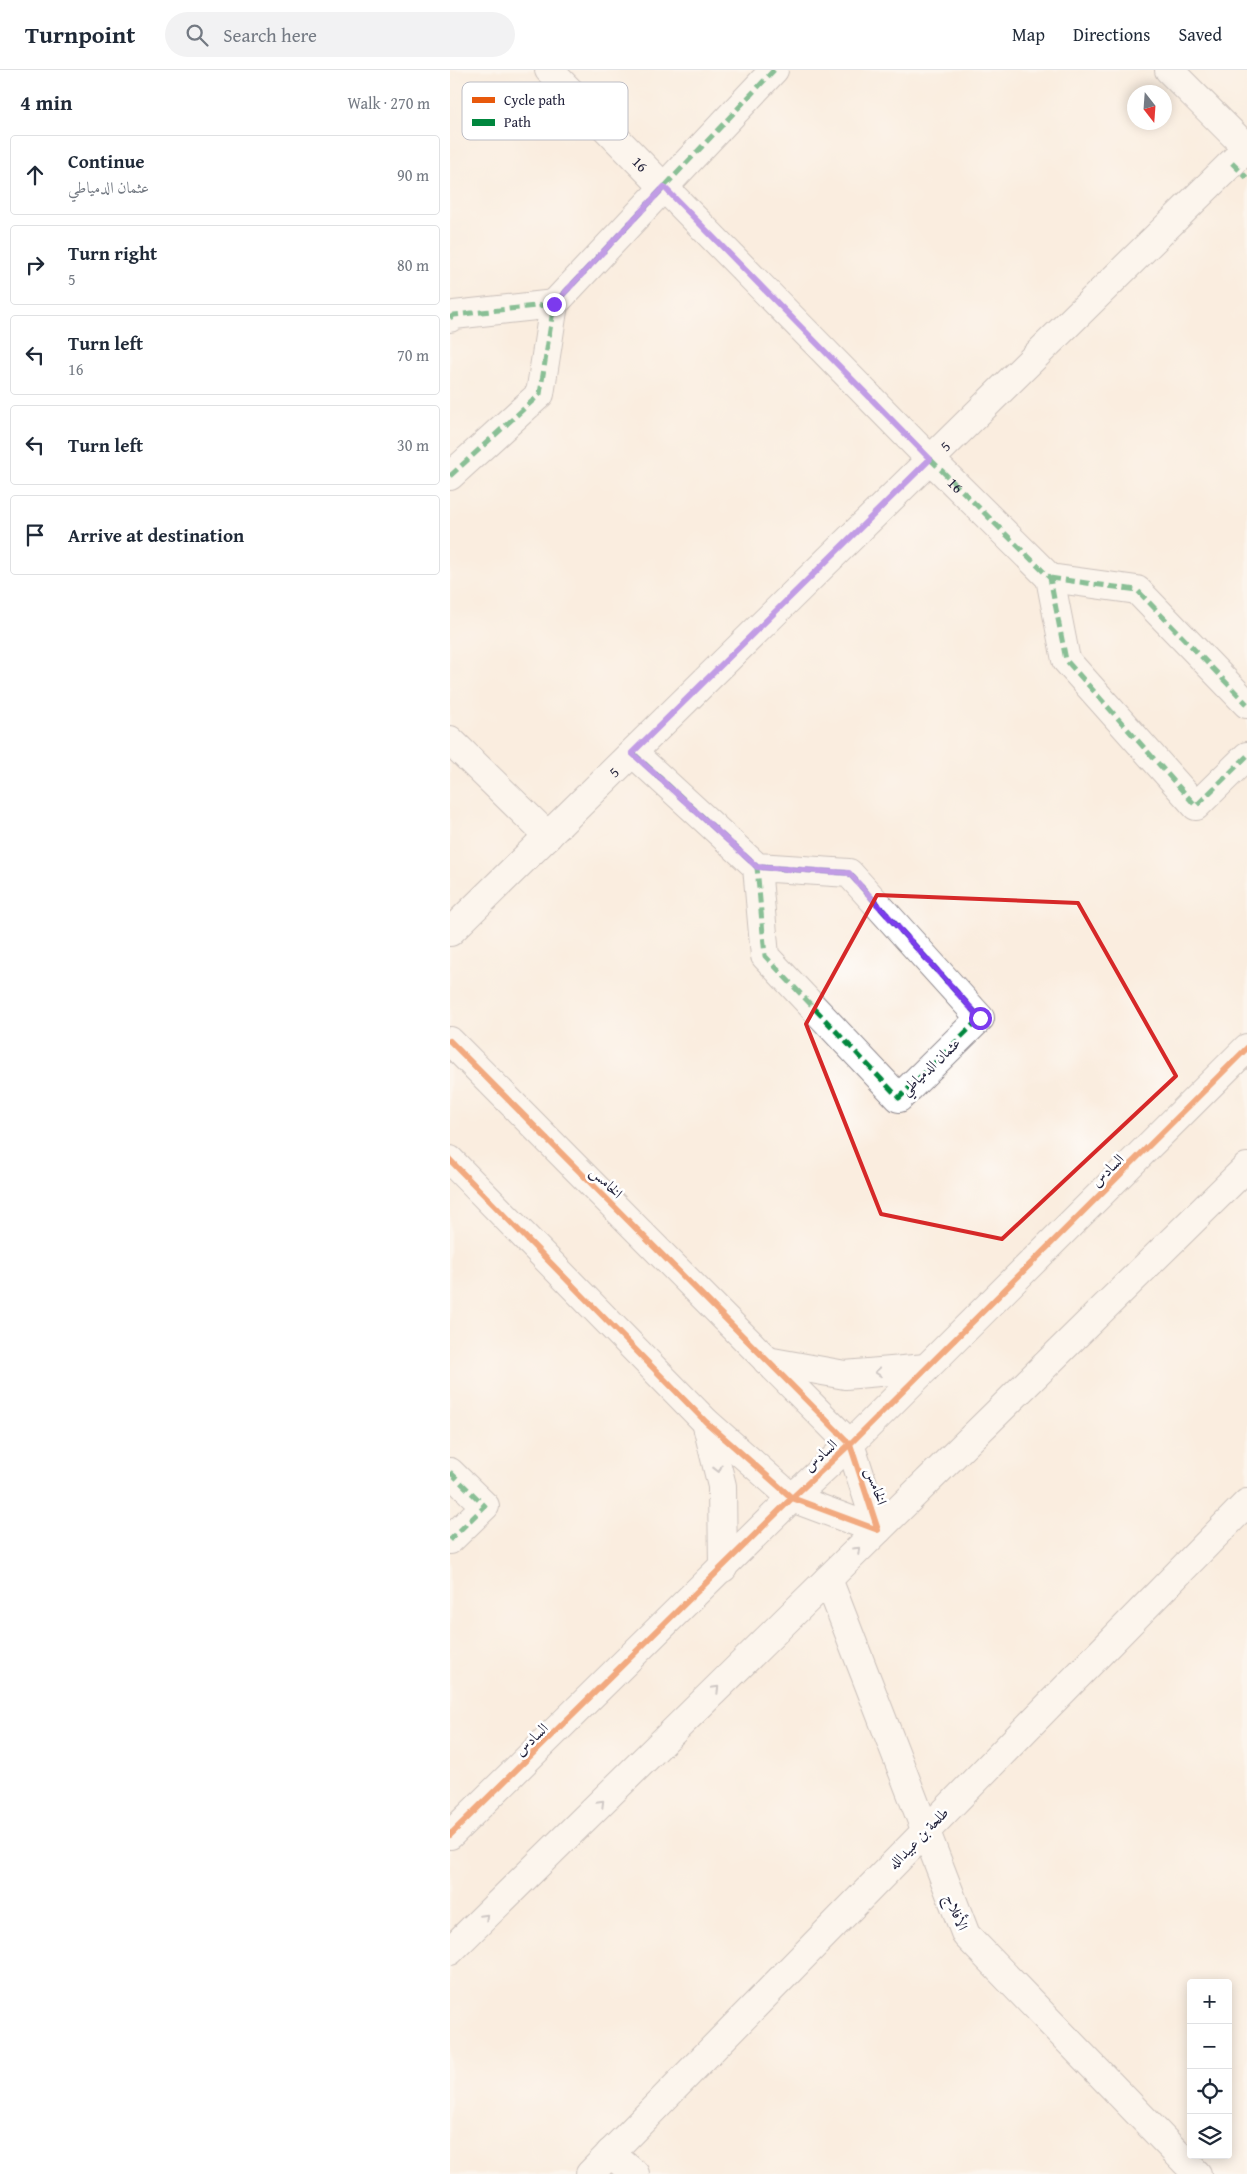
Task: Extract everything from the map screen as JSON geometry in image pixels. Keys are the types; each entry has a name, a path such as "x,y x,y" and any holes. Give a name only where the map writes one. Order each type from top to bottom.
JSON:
{"street":[{"name":"16","path":"549,70 561,82"},
{"path":"450,476 540,394 554,304 774,70"},
{"path":"1169,70 1243,159"},
{"name":"16","path":"618,140 930,459 1050,578"},
{"name":"5","path":"450,932 930,459 1243,159"},
{"path":"450,318 454,315 554,304"},
{"path":"1247,704 1137,590 1050,578 1066,660 1196,806 1247,756"},
{"path":"450,740 548,836"},
{"path":"632,753 757,867"},
{"name":"عثمان الدمياطي","path":"757,867 849,873 980,1018 898,1098 765,956 757,867"},
{"name":"الخامس","path":"450,1041 850,1444 878,1530"},
{"name":"السادس","path":"450,1835 792,1498 850,1444 1247,1048"},
{"name":"الخامس","path":"450,1160 706,1422 792,1498 878,1530"},
{"path":"450,1951 1247,1167"},
{"path":"767,1360 845,1375 926,1368"},
{"path":"706,1422 722,1486 723,1568"},
{"path":"450,1472 485,1506 450,1540"},
{"name":"طلحة بن عبيدالله","path":"590,2174 1247,1503"},
{"name":"الأفلاج","path":"828,1578 966,1935 1198,2174"},
{"path":"610,2153 635,2174"}],"highlighted area":[{"path":"877,895 1078,903 1176,1076 1002,1239 881,1214 806,1024"}],"marked path":[{"path":"450,476 540,394 554,304 774,70"},
{"path":"1232,163 1247,178"},
{"path":"450,318 454,315 554,304"},
{"path":"930,459 1050,578 1066,660 1196,806 1247,756"},
{"path":"1050,578 1137,590 1247,704"},
{"path":"633,753 757,867 765,956 899,1098 980,1018 849,873 757,867"},
{"path":"450,1472 485,1506 450,1540"}],"cycle path":[{"path":"450,1041 850,1444 878,1530 792,1498 706,1422 450,1160"},
{"path":"450,1835 792,1498 850,1444 1247,1048"}],"route":[{"path":"554,304 664,187 930,459 632,753 757,867 849,873 980,1018"}]}
